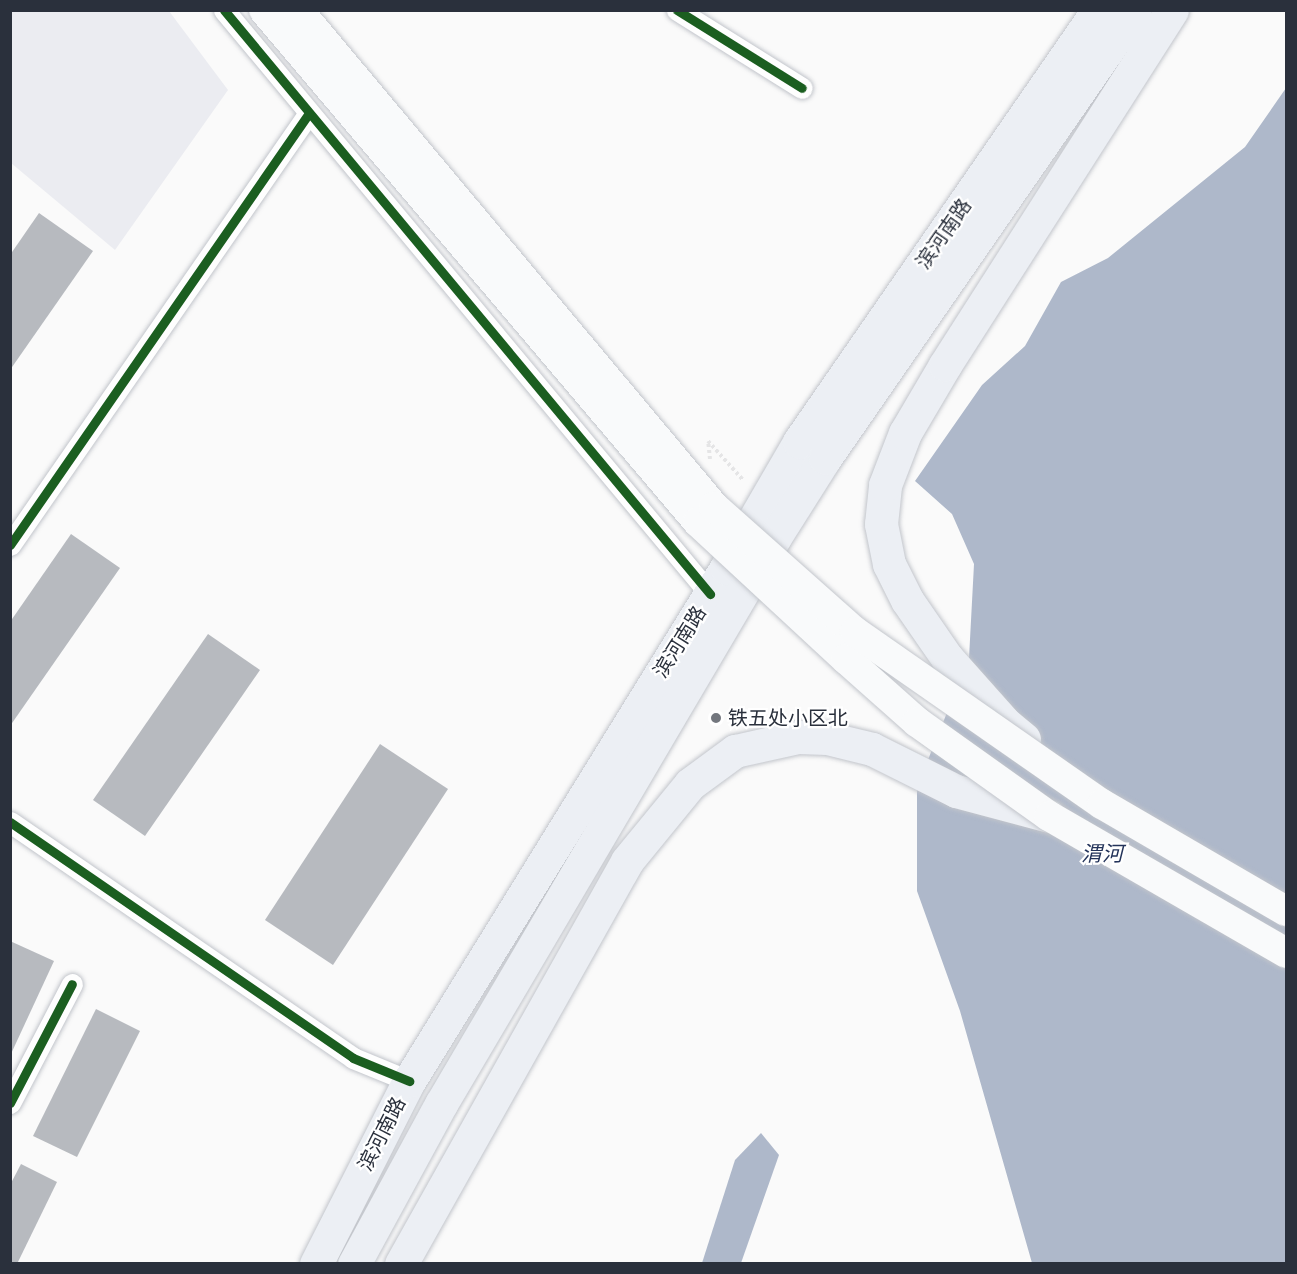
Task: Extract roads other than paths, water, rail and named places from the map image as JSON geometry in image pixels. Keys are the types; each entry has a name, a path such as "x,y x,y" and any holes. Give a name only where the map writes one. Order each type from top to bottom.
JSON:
{"highway":[{"name":"滨河南路","path":"316,1263 409,1081 710,594 764,521 812,450 1098,10"},
{"name":"滨河南路","path":"812,450 1135,10"},
{"path":"1102,804 1004,722 947,658 907,600 889,564 881,524 885,485 905,433 945,365 1172,10"},
{"name":"滨河南路","path":"354,1263 764,521"},
{"path":"401,1263 627,861 690,784 735,752 798,737 827,738 872,749 956,791 1049,816"}],"main road":[{"path":"264,10 698,522 917,722 1049,816 1287,953"},
{"path":"297,10 714,507 855,632 1102,804 1287,911"}],"street":[{"path":"224,10 710,594"},
{"path":"677,10 802,88"},
{"path":"10,545 309,113"},
{"path":"10,822 353,1058 409,1081"},
{"path":"10,1103 72,984"}],"water":[{"name":"渭河","path":"1286,88 1286,1263 1032,1263 960,1011 917,891 917,787 969,658 974,564 952,514 915,481 982,385 1025,346 1061,282 1108,258 1245,147"},
{"path":"761,1133 779,1155 741,1263 702,1263 735,1160"}],"place":[{"name":"铁五处小区北","path":"716,718"}]}
